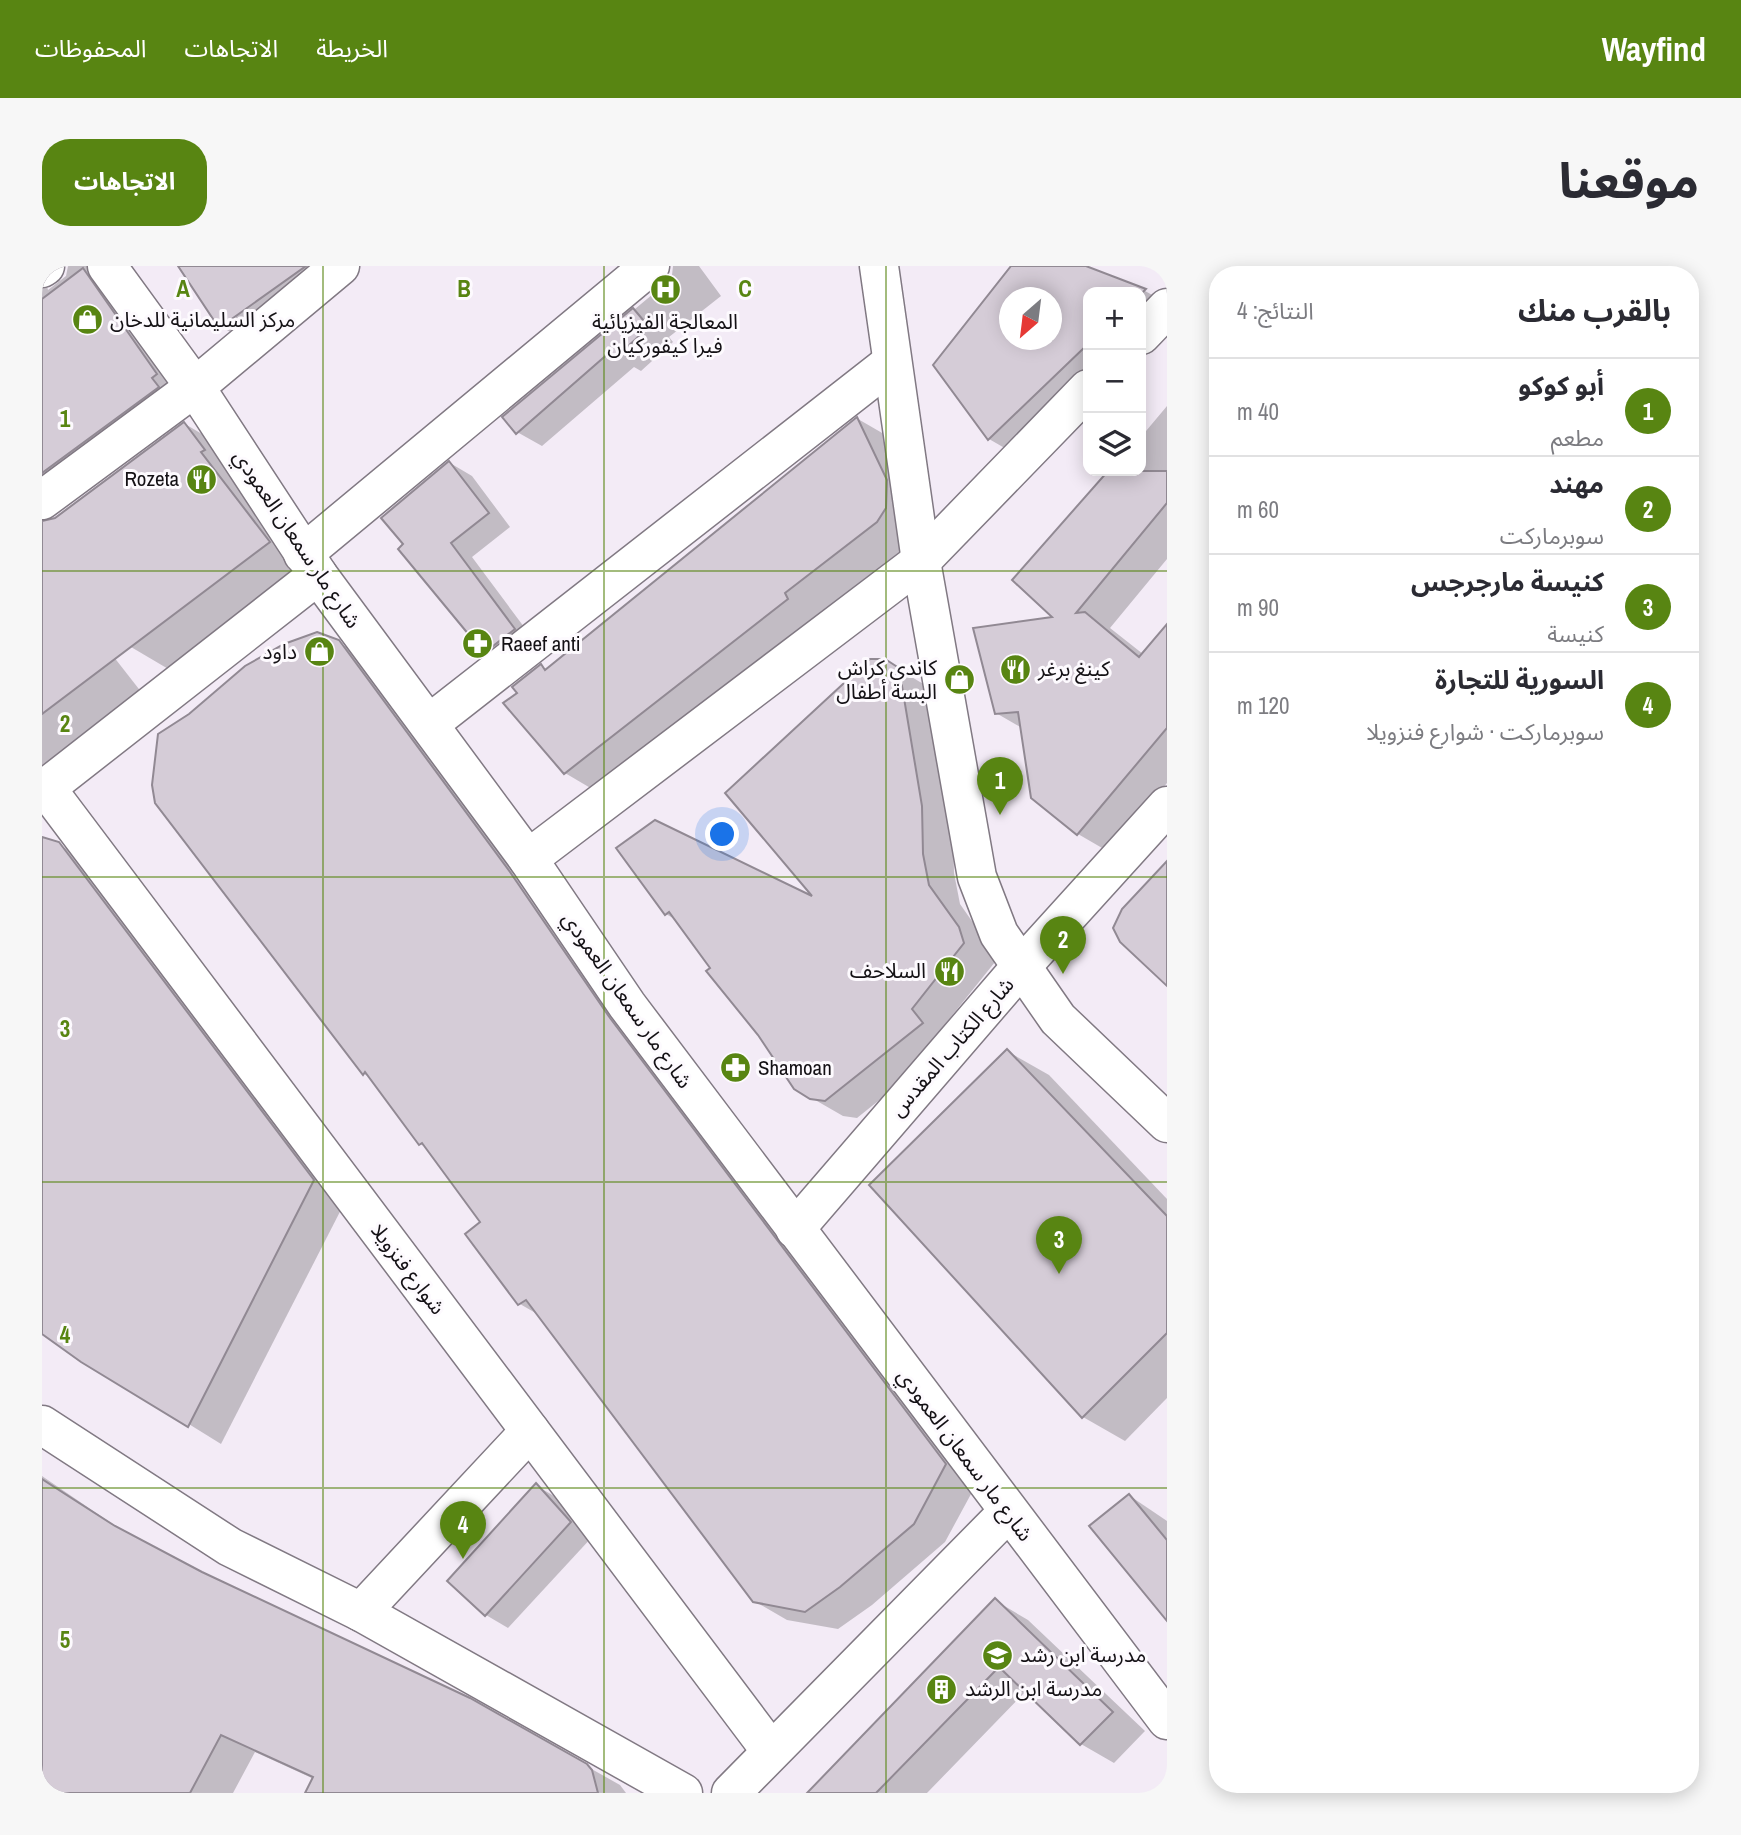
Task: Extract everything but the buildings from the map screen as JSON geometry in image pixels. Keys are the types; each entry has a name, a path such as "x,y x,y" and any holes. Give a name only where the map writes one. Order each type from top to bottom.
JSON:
{"street":[{"name":"شارع مار سمعان العمودي","path":"107,266 195,387 311,564 528,859 627,1005 1167,1720"},
{"path":"42,500 195,387 340,266"},
{"path":"44,790 311,564 650,266"},
{"path":"879,266 921,561 977,877 999,934 1020,968 1058,1019 1167,1123"},
{"path":"1146,330 1167,308"},
{"path":"429,724 891,363"},
{"path":"528,859 921,561 1083,394"},
{"name":"شوارع فنزويلا","path":"44,790 771,1751"},
{"name":"شارع الكتاب المقدس","path":"795,1229 1020,968 1167,806"},
{"path":"42,1425 230,1547 361,1612 684,1793"},
{"path":"361,1612 530,1431"},
{"path":"731,1793 1008,1512"}],"place":[{"name":"المعالجة الفيزيائية فيرا كيفوركيان","path":"665,290"},
{"name":"مركز السليمانية للدخان","path":"87,320"},
{"name":"Rozeta","path":"202,479"},
{"name":"Raeef anti","path":"478,644"},
{"name":"داود","path":"320,652"},
{"name":"كينغ برغر","path":"1015,669"},
{"name":"كاندي كراش البسة أطفال","path":"960,680"},
{"name":"أبو كوكو","path":"1000,815"},
{"name":"السلاحف","path":"949,971"},
{"name":"مهند","path":"1063,974"},
{"name":"Shamoan","path":"735,1068"},
{"name":"كنيسة مارجرجس","path":"1059,1274"},
{"name":"السورية للتجارة","path":"463,1559"},
{"name":"مدرسة ابن رشد","path":"997,1655"},
{"name":"مدرسة ابن الرشد","path":"942,1689"}]}
